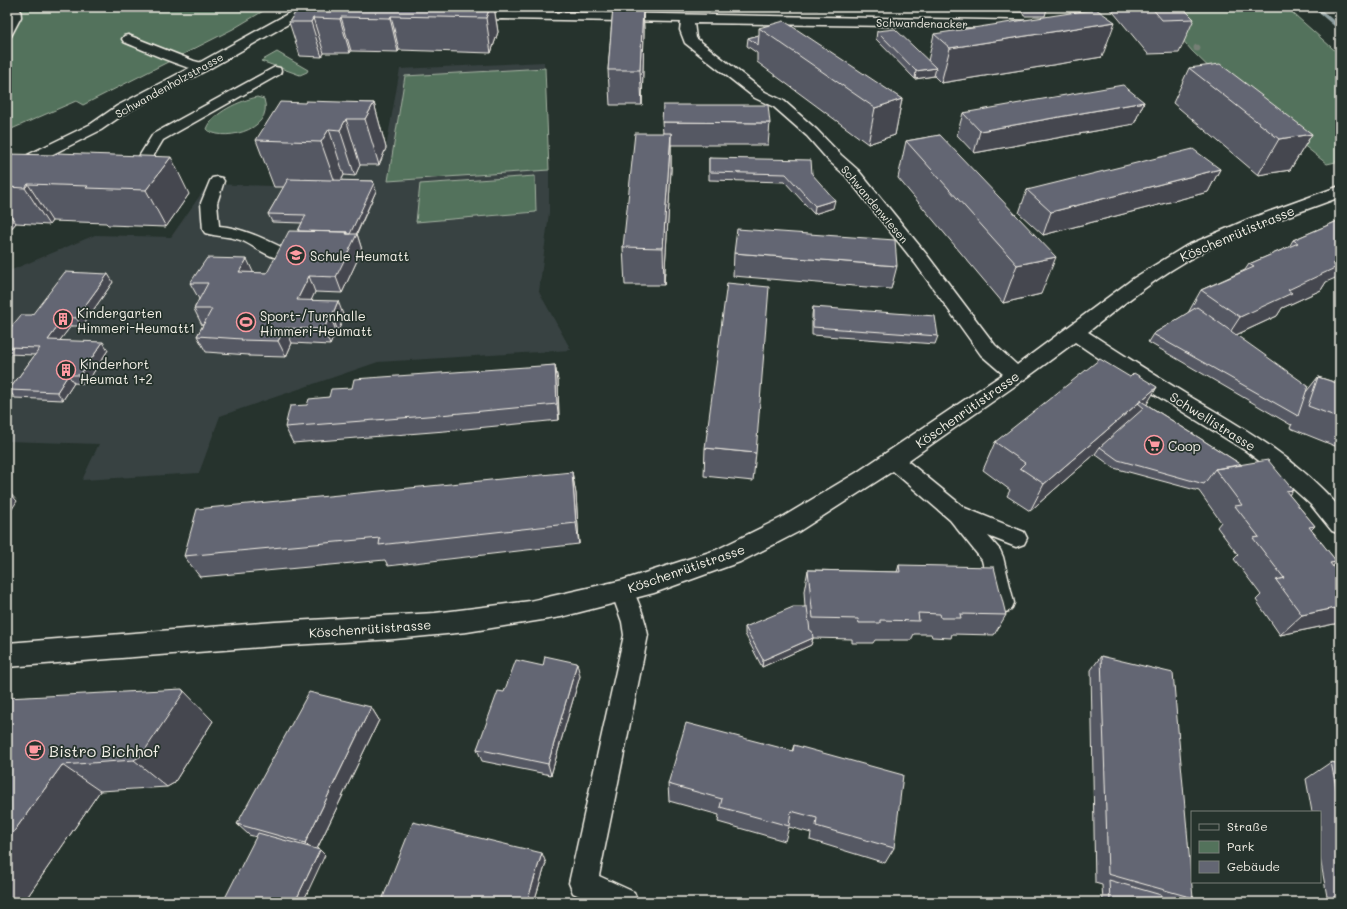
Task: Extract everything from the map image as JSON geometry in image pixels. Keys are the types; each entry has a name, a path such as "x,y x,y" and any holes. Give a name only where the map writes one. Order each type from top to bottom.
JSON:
{"street":[{"name":"Schwandenholzstrasse","path":"7,171 59,152 122,109 290,18 312,11"},
{"name":"Schwandenacker","path":"450,17 502,15 1041,24"},
{"name":"Schwandenwiesen","path":"687,19 687,30 690,40 760,95 779,104 812,133 835,158 852,173 921,259 988,350 1016,375"},
{"name":"Köschenrütistrasse","path":"7,655 270,634 434,624 498,617 566,604 651,584 735,554 806,517 893,460 1016,375 1074,332 1116,298 1174,260 1212,241 1281,212 1340,191"},
{"name":"Schwellistrasse","path":"1074,332 1132,371 1254,445 1286,469 1319,499 1340,524"}],"lane":[{"path":"7,33 15,17 14,7"},
{"path":"128,39 190,64 202,67"},
{"path":"109,167 140,167 158,137 275,71"},
{"path":"217,181 209,203 211,230 226,231 252,238 282,254"},
{"path":"893,460 958,514 992,557 1002,603"},
{"path":"958,514 1016,538"},
{"path":"622,591 634,622 636,635 583,883 624,902"}],"shaded area":[{"name":"Schule Heumatt","path":"544,62 549,170 549,213 539,292 571,350 378,362 220,416 199,473 82,480 99,444 7,441 7,272 95,235 171,237 208,184 337,188 344,175 355,176 360,165 386,148 400,69"}],"green space":[{"path":"7,7 270,7 233,29 83,105 76,101 7,131"},
{"path":"1162,7 1286,7 1340,55 1340,161 1327,164 1220,78 1192,51 1171,26"},
{"path":"277,52 308,70 307,72 300,75 261,61"},
{"path":"545,68 549,170 388,181 405,76"},
{"path":"257,97 264,99 265,111 261,120 253,127 243,132 222,135 213,133 207,129 210,123 221,112 235,104"},
{"path":"535,176 536,212 416,222 420,184"}],"building":[{"path":"299,7 490,7 486,18 391,16 390,18 341,17 340,19 313,18 311,22 289,22"},
{"path":"613,7 643,7 640,70 608,70"},
{"path":"1025,7 1046,7 1047,9 1026,9"},
{"path":"1151,7 1182,7 1194,19 1162,20"},
{"path":"1096,9 1115,22 950,48 934,34"},
{"path":"784,21 902,99 875,108 759,28"},
{"path":"895,29 936,68 916,71 877,31"},
{"path":"759,35 758,45 748,38"},
{"path":"1220,64 1312,134 1279,139 1189,68"},
{"path":"1123,85 1144,102 980,131 963,113"},
{"path":"306,101 374,103 365,119 346,119 340,130 329,129 321,142 256,140 280,102 305,103"},
{"path":"663,105 768,105 770,123 662,122"},
{"path":"635,133 671,133 663,248 623,247"},
{"path":"940,135 1056,257 1017,265 906,141"},
{"path":"1193,149 1220,169 1051,212 1027,190"},
{"path":"57,153 171,157 146,190 28,184 25,188 7,187 7,154 55,155"},
{"path":"709,158 811,160 812,174 835,200 815,206 786,174 709,172"},
{"path":"288,179 373,181 374,183 350,234 347,234 347,232 298,231 306,215 268,214"},
{"path":"1340,220 1340,260 1332,264 1337,267 1288,290 1292,293 1240,317 1201,290 1254,267 1249,264 1298,243 1293,240"},
{"path":"737,229 895,240 897,266 734,253"},
{"path":"289,231 347,232 346,234 357,234 336,277 309,276 297,300 338,301 332,316 330,315 324,329 285,328 278,341 241,340 242,339 197,336 212,309 194,309 208,283 190,283 207,258 247,259 239,272 267,273"},
{"path":"65,272 108,274 76,318 65,317 48,340 103,342 80,375 68,375 57,392 9,390 40,348 7,347 7,332 21,315 32,315"},
{"path":"727,283 769,287 756,453 705,448"},
{"path":"813,307 935,316 938,336 813,327"},
{"path":"1197,307 1308,386 1298,416 1153,334"},
{"path":"1100,359 1130,377 1134,373 1157,387 1044,484 1020,468 1025,463 995,442"},
{"path":"555,365 557,404 285,427 290,406 307,405 309,399 329,397 331,389 352,388 354,379"},
{"path":"1318,377 1340,384 1340,418 1308,406"},
{"path":"1141,401 1242,465 1215,469 1204,484 1118,460 1100,447 1144,408 1138,403"},
{"path":"1268,460 1293,490 1286,491 1315,526 1309,527 1337,562 1330,563 1340,576 1340,607 1302,615 1276,580 1284,578 1253,538 1259,537 1235,506 1242,505 1215,469"},
{"path":"572,472 576,523 379,545 380,538 184,556 197,509"},
{"path":"899,565 994,567 1006,615 960,614 961,618 941,618 940,614 918,613 919,621 880,620 880,623 859,623 858,619 813,618 808,570 900,572"},
{"path":"793,607 807,607 810,631 812,631 813,638 763,660 745,627"},
{"path":"545,656 577,663 548,764 477,749 498,691 504,692 516,660 543,666"},
{"path":"1101,656 1173,673 1193,898 1108,874"},
{"path":"182,689 184,692 141,756 134,760 62,765 7,841 7,698"},
{"path":"309,692 371,707 305,843 237,824"},
{"path":"686,723 793,751 794,745 903,775 894,848 816,826 817,818 791,811 789,826 720,807 722,799 668,784"},
{"path":"1331,762 1340,764 1340,808"},
{"path":"413,822 542,853 527,902 392,902 382,900"},
{"path":"258,833 320,850 295,902 223,902"},
{"path":"1109,880 1161,895 1161,902 1110,902"}],"waterway":[{"path":"1315,7 1340,29"}],"place":[{"name":"Schule Heumatt","path":"296,255"},
{"name":"Kindergarten Himmeri-Heumatt1","path":"63,319"},
{"name":"Sport-/Turnhalle Himmeri-Heumatt","path":"246,322"},
{"name":"Kinderhort Heumat 1+2","path":"66,370"},
{"name":"Coop","path":"1154,445"},
{"name":"Bistro Bichhof","path":"35,750"}]}
